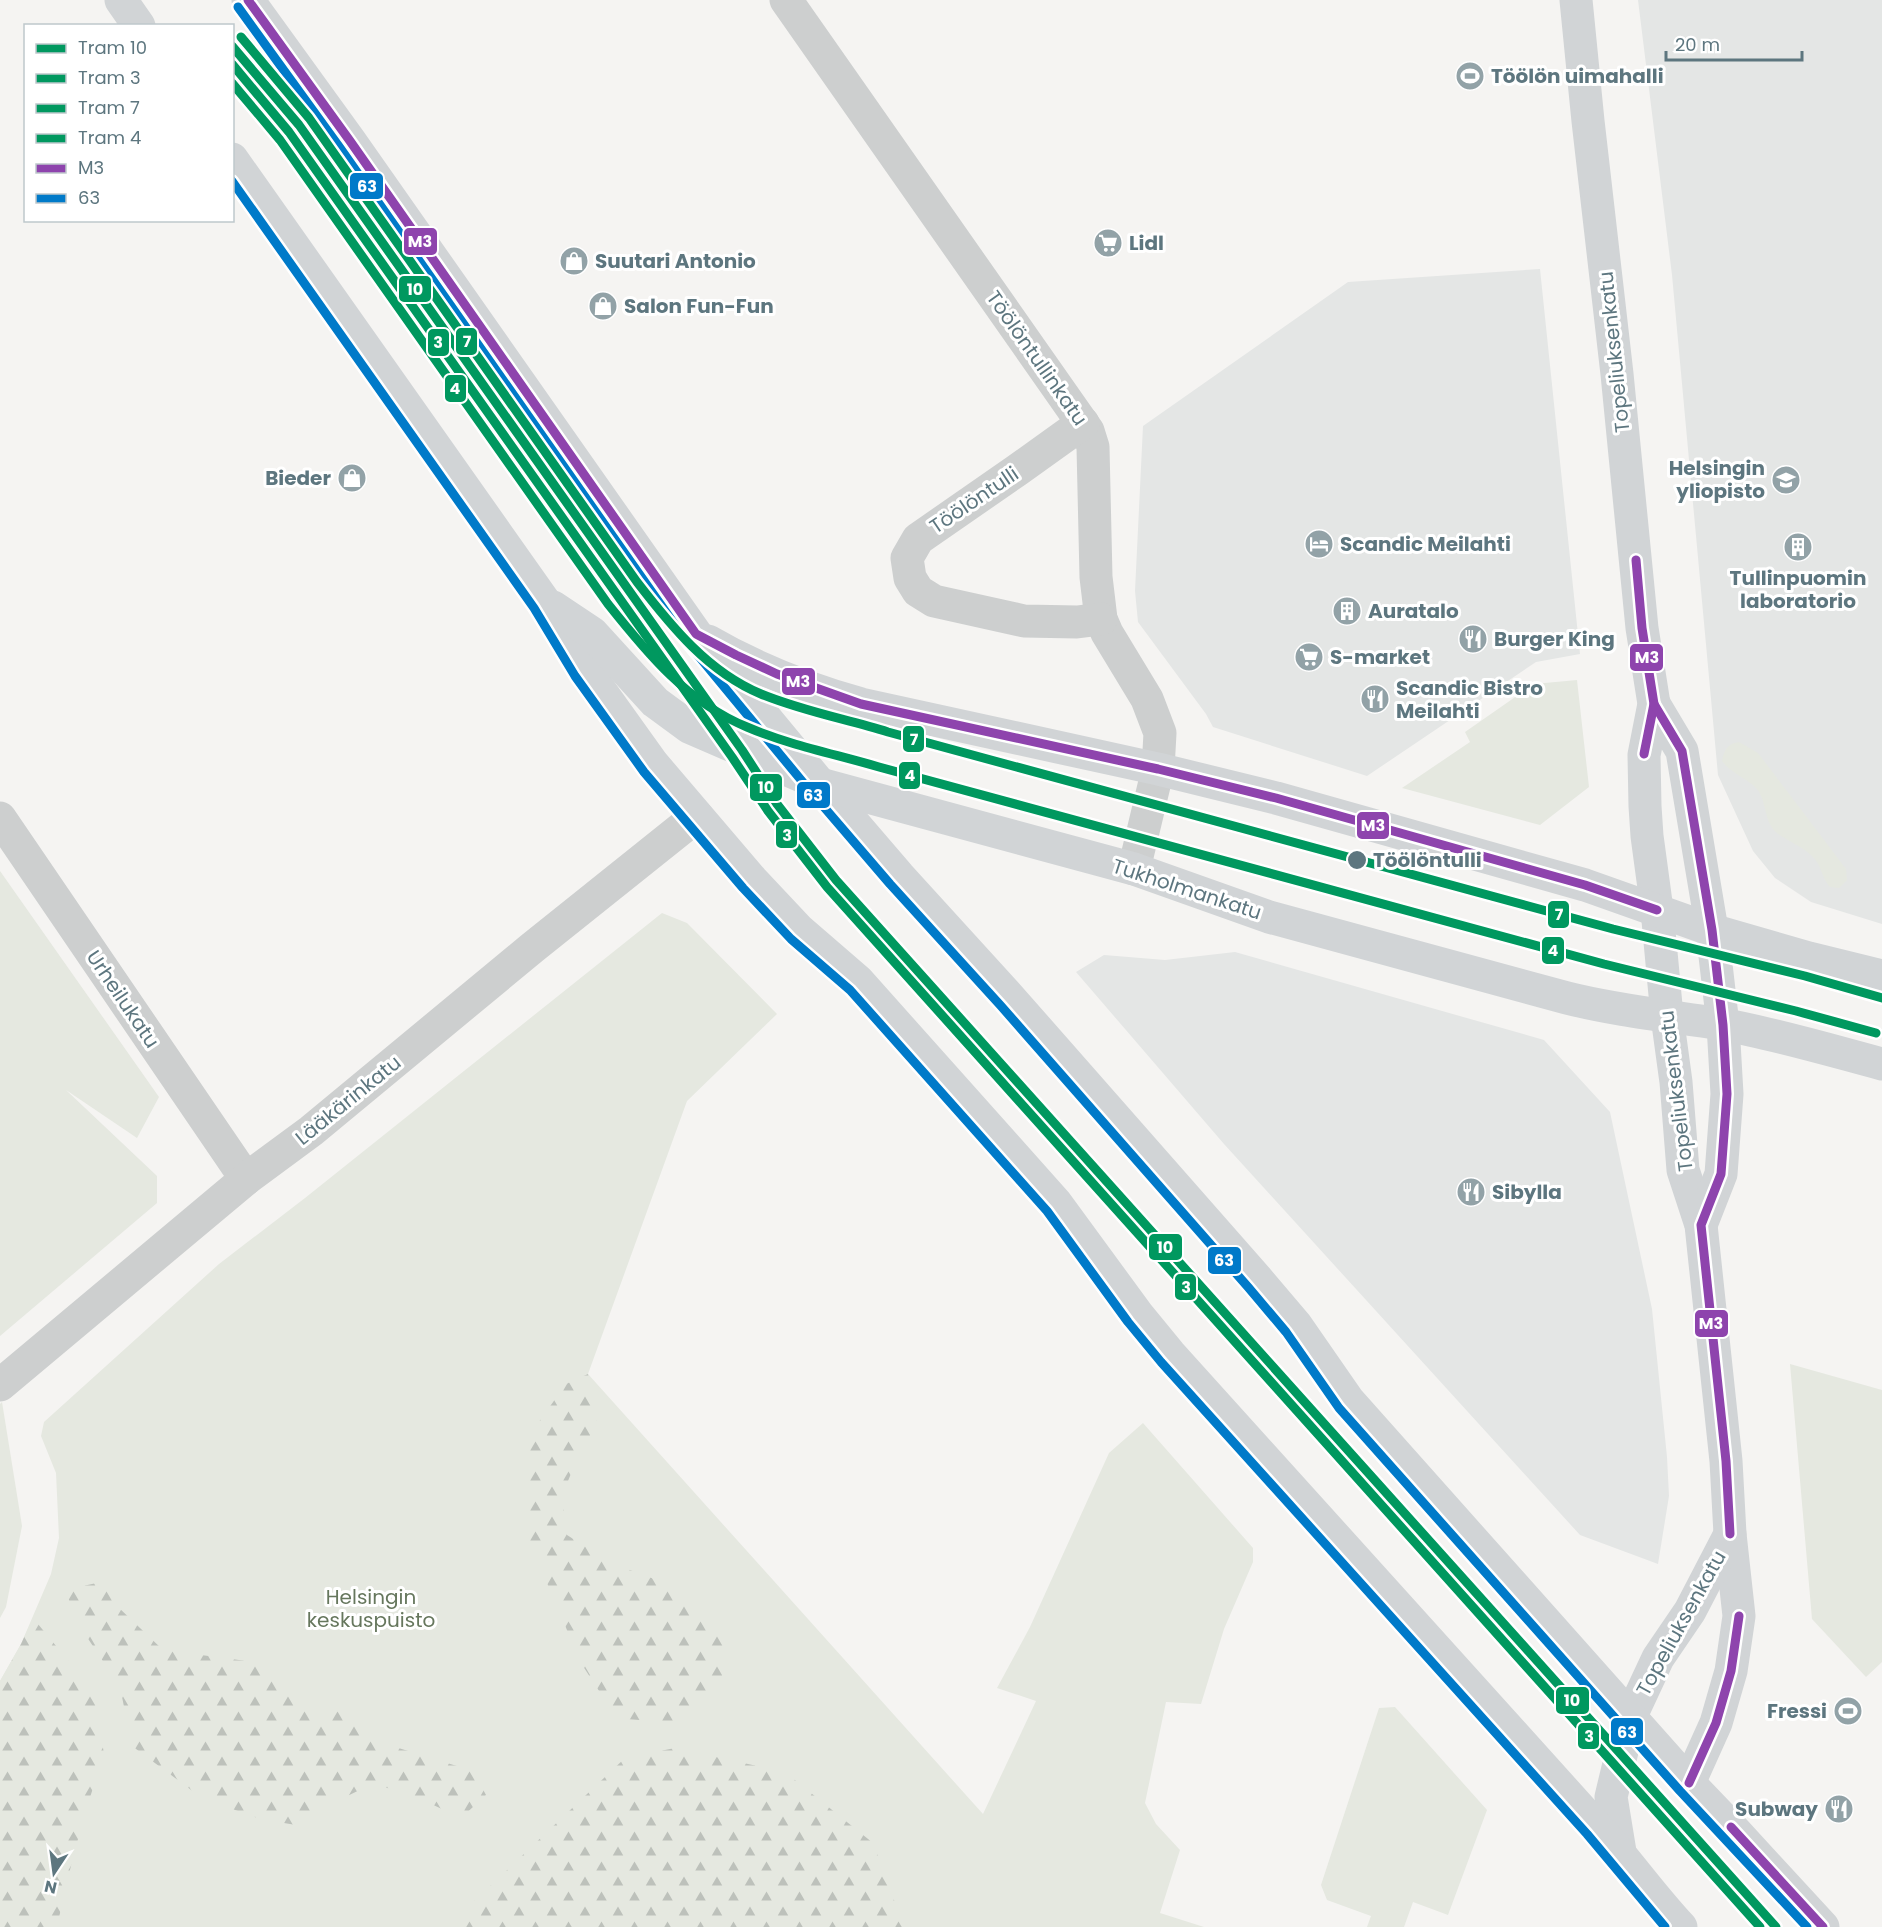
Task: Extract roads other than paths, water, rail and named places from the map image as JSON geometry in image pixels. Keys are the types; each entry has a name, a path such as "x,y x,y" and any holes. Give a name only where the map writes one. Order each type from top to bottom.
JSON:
{"main road":[{"path":"121,0 137,24"},
{"path":"248,0 350,141 696,634 898,876 1010,998 1239,1257 1296,1325 1348,1400 1630,1718 1823,1927"},
{"name":"Topeliuksenkatu","path":"1576,0 1642,628 1654,704 1644,755 1647,836 1676,1082 1683,1170 1701,1225 1726,1461 1730,1533 1739,1616 1731,1671 1716,1723 1689,1783"},
{"path":"234,162 544,601 585,669 653,764 752,880 799,930 858,981 1056,1203 1138,1315 1170,1354 1620,1852 1659,1904 1681,1927"},
{"name":"Tukholmankatu","path":"544,601 592,633 655,702 689,727 820,784 1134,869 1269,917 1596,1006 1723,1025 1882,1064"},
{"path":"696,634 723,650 814,690 861,704 1158,769 1276,798 1585,885 1712,930 1882,976"},
{"name":"Topeliuksenkatu","path":"1654,704 1682,751 1712,930 1723,1025 1727,1094 1721,1174 1701,1225"},
{"name":"Topeliuksenkatu","path":"1620,1852 1611,1797 1630,1718 1658,1658 1690,1611 1730,1533"}],"street":[{"name":"Töölöntullinkatu","path":"786,0 1088,431 1093,447 1096,577 1101,619 1147,699 1160,733 1158,769 1134,869"},
{"name":"Töölöntulli","path":"1083,423 918,539 908,558 910,578 914,585 918,591 934,601 1024,621 1065,623 1101,619"},
{"name":"Lääkärinkatu","path":"0,1385 246,1179 311,1131 697,816"},
{"name":"Urheilukatu","path":"0,818 246,1179"}],"tram line":[{"name":"7","path":"241,37 309,118 637,582 692,646 707,660 742,685 777,700 824,714 1613,929 1805,976 1882,998"},
{"name":"10","path":"234,48 299,125 742,750 777,804 836,880 1776,1927"},
{"name":"3","path":"234,66 289,132 768,811 827,887 1760,1927"},
{"name":"4","path":"234,85 280,140 608,604 670,675 706,705 726,717 779,739 812,749 1604,964 1876,1033"}],"place":[{"name":"Töölön uimahalli","path":"1470,76"},
{"name":"Lidl","path":"1108,243"},
{"name":"Suutari Antonio","path":"574,261"},
{"name":"Salon Fun-Fun","path":"603,306"},
{"name":"Bieder","path":"352,478"},
{"name":"Helsingin yliopisto","path":"1786,480"},
{"name":"Scandic Meilahti","path":"1319,544"},
{"name":"Tullinpuomin laboratorio","path":"1798,547"},
{"name":"Auratalo","path":"1347,611"},
{"name":"Burger King","path":"1473,639"},
{"name":"S-market","path":"1309,657"},
{"name":"Scandic Bistro Meilahti","path":"1375,699"},
{"name":"Töölöntulli","path":"1357,860"},
{"name":"Sibylla","path":"1471,1192"},
{"name":"Fressi","path":"1848,1711"},
{"name":"Subway","path":"1839,1809"}],"park label":[{"name":"Helsingin keskuspuisto","path":"371,1608"}]}
